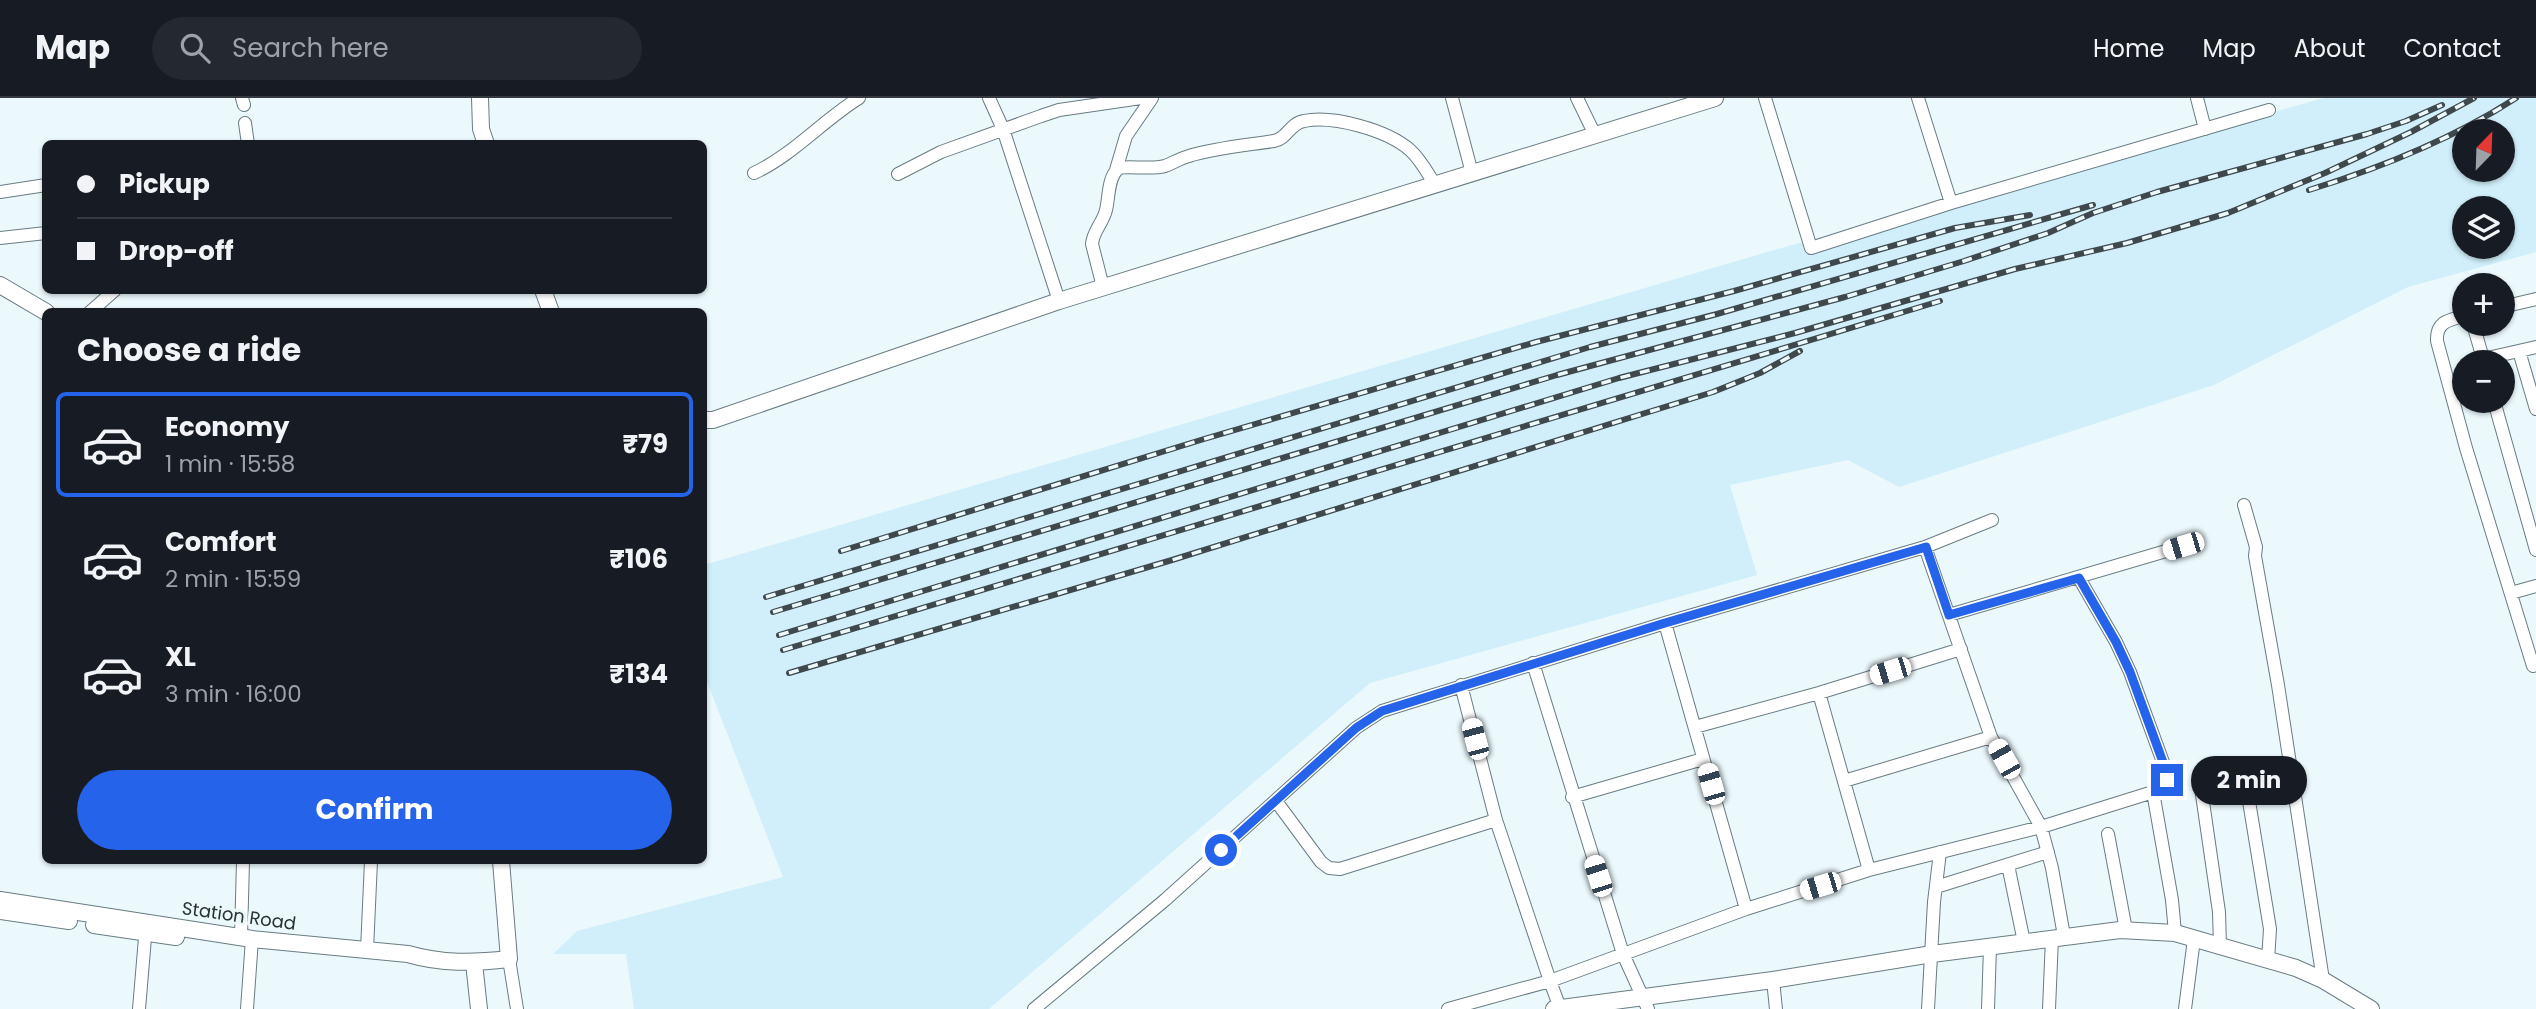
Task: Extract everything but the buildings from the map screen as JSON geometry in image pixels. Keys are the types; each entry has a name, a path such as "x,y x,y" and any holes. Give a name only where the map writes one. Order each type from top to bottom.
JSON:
{"main road":[{"path":"481,98 481,129 485,140"},
{"path":"707,420 1059,301 1595,135 1677,104 1715,98"},
{"path":"0,285 42,310"},
{"path":"501,864 509,959"},
{"name":"Station Road","path":"0,900 146,928 248,941 408,954 432,961 474,963 509,959"},
{"path":"0,911 146,928"},
{"path":"1554,1009 1646,1003 1933,954 2126,930 2175,933 2296,968 2323,980 2371,1009"},
{"path":"248,941 406,965 432,961"},
{"path":"474,963 479,1009"}],"street":[{"path":"754,173 776,163 823,122 859,98"},
{"path":"989,98 1003,129 1059,301"},
{"path":"898,174 926,158 1059,110 1141,98"},
{"path":"1103,287 1092,244 1093,237 1106,211 1112,176 1126,136 1152,98"},
{"path":"1452,98 1472,173"},
{"path":"1577,98 1595,135"},
{"path":"1765,98 1811,248 1951,203 2269,110"},
{"path":"1918,98 1951,203"},
{"path":"2197,98 2205,129"},
{"path":"1116,170 1122,167 1156,169 1191,155 1278,141 1297,123 1305,120 1332,120 1365,128 1399,143 1422,163 1435,185"},
{"path":"245,122 247,140"},
{"path":"0,191 42,186"},
{"path":"0,238 42,233"},
{"path":"95,308 110,294"},
{"path":"2515,304 2536,299"},
{"path":"2452,319 2440,326 2437,341 2466,448 2533,666"},
{"path":"2515,352 2536,346"},
{"path":"2519,351 2533,390 2536,410"},
{"path":"2497,413 2536,550"},
{"path":"2244,505 2256,547 2255,556 2323,965 2323,980"},
{"path":"1034,1009 1165,900 1356,728 1382,711 1665,623 1926,547 1992,520"},
{"path":"1949,615 2183,546"},
{"path":"1926,547 1991,737 2041,827 2048,852 2058,937 2049,1009"},
{"path":"1448,1009 1550,981 1746,909 1869,870 2041,827 2153,792 2165,784 2167,773 2130,672 2079,578"},
{"path":"2511,593 2536,586"},
{"path":"1665,623 1746,909"},
{"path":"1695,727 1819,693 1961,649"},
{"path":"1533,663 1572,797 1623,954 1646,1003"},
{"path":"1461,685 1496,820 1560,1008"},
{"path":"1819,693 1869,870"},
{"path":"1844,780 1991,737"},
{"path":"1572,797 1703,759"},
{"path":"2245,777 2270,929 2268,960"},
{"path":"2201,789 2219,912 2220,946"},
{"path":"2153,792 2172,900 2175,933"},
{"path":"1276,801 1321,862 1329,868 1340,869 1496,820"},
{"path":"2108,834 2126,930"},
{"path":"1928,1009 1940,852"},
{"path":"1936,887 2048,852"},
{"path":"243,864 248,941 247,1009"},
{"path":"367,950 371,864"},
{"path":"2008,865 2024,942"},
{"path":"139,1009 146,928"},
{"path":"2185,1009 2194,939"},
{"path":"1988,1009 1990,947"},
{"path":"509,959 517,1009"},
{"path":"1773,980 1776,1009"}],"shaded area":[{"path":"2324,98 2536,98 2536,252 2515,258 2515,196 2452,196 2452,259 2510,259 2408,287 2214,385 1899,487 1848,460 1730,485 1757,575 1370,683 989,1009 634,1009 626,954 553,954 577,931 783,877 707,682 707,564 1774,250"}],"railway":[{"path":"779,635 1619,378 1795,333 2015,269 2127,243 2228,213 2325,173 2474,98"},
{"path":"2309,190 2416,151 2467,127 2516,98"},
{"path":"773,612 1557,375 1845,297 1964,261 2157,192 2367,134 2442,105"},
{"path":"766,597 1590,347 1717,314 2093,205"},
{"path":"841,551 1204,439 1536,342 1734,291 1955,228 2030,215"},
{"path":"783,650 1940,301"},
{"path":"789,673 1172,560 1713,392 1760,373 1800,351"}],"route":[{"path":"1221,850 1356,728 1382,711 1665,623 1926,547 1949,615 2079,578 2130,672 2167,773 2167,780"}]}
